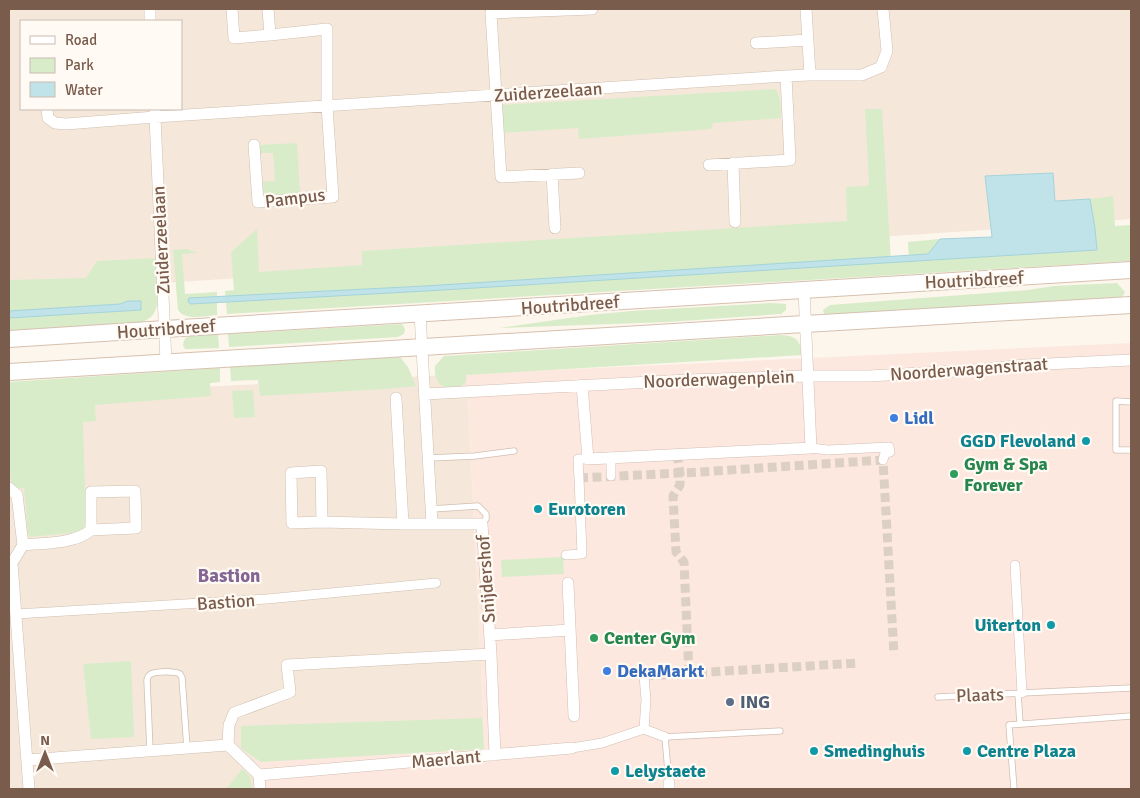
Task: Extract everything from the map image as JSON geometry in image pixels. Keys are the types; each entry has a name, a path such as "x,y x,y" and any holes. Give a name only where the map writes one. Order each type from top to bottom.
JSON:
{"main road":[{"name":"Houtribdreef","path":"9,339 1131,270"},
{"name":"Houtribdreef","path":"9,372 1131,305"}],"street":[{"path":"232,9 234,38 327,29 327,106"},
{"path":"268,9 270,35"},
{"path":"579,173 501,177 491,13 592,9"},
{"path":"806,9 810,75"},
{"name":"Zuiderzeelaan","path":"166,362 155,113 327,106 786,76 862,75 881,67 887,51 883,9"},
{"path":"756,42 808,40"},
{"path":"709,165 790,160 786,76"},
{"name":"Pampus","path":"254,145 258,202 333,197 327,106"},
{"path":"47,110 48,118 55,123 66,124 155,113"},
{"path":"732,163 735,222"},
{"path":"552,174 555,228"},
{"path":"804,290 808,376"},
{"path":"420,314 432,524"},
{"name":"Noorderwagenstraat","path":"808,376 869,376 1131,360"},
{"name":"Noorderwagenplein","path":"425,394 688,380 808,376 811,448"},
{"path":"582,386 588,459"},
{"path":"396,398 403,524"},
{"path":"566,555 582,554 578,459 811,448 828,450 889,447 890,452 885,452 884,460"},
{"path":"611,457 611,476"},
{"path":"322,522 321,471 291,473 292,523 432,524 484,522"},
{"path":"9,488 17,496 22,545 12,563 29,789"},
{"path":"22,545 65,541 87,534 91,530 136,528 135,491 91,492 91,530"},
{"name":"Snijdershof","path":"484,522 495,754"},
{"path":"1015,565 1020,693"},
{"name":"Bastion","path":"16,614 267,600 436,583"},
{"path":"568,583 574,716"},
{"name":"Snijdershof","path":"490,634 570,630"},
{"path":"228,745 229,725 234,714 290,692 287,665 491,654"},
{"path":"644,676 646,700 644,729 665,737"},
{"name":"Maerlant","path":"259,775 572,748 602,743 644,729"},
{"path":"27,760 228,745 259,775 260,789"}],"lane":[{"path":"1131,402 1116,402 1116,450 1131,450"},
{"path":"429,458 475,456 514,451"},
{"path":"431,509 478,506 486,514 484,522"},
{"path":"150,751 147,680 148,676 152,673 176,672 182,678 187,748"},
{"name":"Plaats","path":"938,697 1131,688"},
{"path":"1020,693 1020,724 1131,716"},
{"name":"Plaats","path":"1014,789 1009,725 1020,724"},
{"path":"669,786 665,737 780,731"}],"shaded area":[{"path":"9,9 1131,9 1131,219 9,293"},
{"path":"1131,343 1131,789 256,789 255,761 485,750 467,374"},
{"path":"467,374 485,750 255,761 256,789 9,789 9,396"}],"green space":[{"path":"776,89 780,99 781,118 713,123 711,129 579,139 578,128 499,133 501,105"},
{"path":"865,109 882,109 891,262 909,261 908,242 940,239 923,260 1097,250 1090,199 1113,196 1115,226 1131,225 1131,261 227,314 225,291 234,290 231,252 257,229 259,272 362,265 362,251 847,221 846,187 869,185"},
{"path":"297,143 300,193 267,195 262,192 261,182 275,181 273,153 260,153 259,145"},
{"path":"187,249 197,253 182,254 185,294 217,292 217,315 190,317 185,316 178,310 173,250"},
{"path":"156,258 157,304 154,314 145,321 9,331 9,318 141,310 141,301 9,311 9,280 86,278 97,261"},
{"path":"1117,283 1125,292 1123,296 1117,299 861,313 824,314 823,310 830,305 1028,290 1054,286"},
{"path":"772,303 786,304 786,310 781,314 668,322 500,328 631,311"},
{"path":"402,324 405,329 404,334 398,337 229,347 228,334"},
{"path":"218,334 219,348 185,349 183,345 184,340 190,336"},
{"path":"780,335 796,339 800,345 802,355 466,375 466,381 459,388 455,389 441,385 435,373 435,366 444,356"},
{"path":"400,357 408,367 416,386 260,396 258,380 231,381 230,367"},
{"path":"220,368 220,382 210,383 211,396 95,405 96,421 83,422 86,524 80,532 30,537 28,534 24,488 11,488 9,382"},
{"path":"253,390 255,417 234,418 232,391"},
{"path":"563,557 564,574 502,577 501,560"},
{"path":"131,661 134,737 91,739 83,664"},
{"path":"482,718 484,749 261,762 241,748 241,726"},
{"path":"242,769 250,777 252,789 226,789"}],"water":[{"path":"1053,173 1055,201 1090,199 1097,250 426,291 191,304 188,302 189,298 425,286 928,254 940,239 992,237 985,176"},
{"path":"128,301 141,301 141,310 9,318 9,311 120,304"}],"tunnel":[{"path":"677,454 680,485 673,496 676,552 684,562 689,674"},
{"path":"579,478 883,460 894,655"},
{"path":"644,676 858,663"}],"place":[{"name":"Lidl","path":"894,418"},
{"name":"GGD Flevoland","path":"1086,441"},
{"name":"Gym & Spa Forever","path":"954,474"},
{"name":"Eurotoren","path":"538,509"},
{"name":"Uiterton","path":"1051,625"},
{"name":"Center Gym","path":"594,638"},
{"name":"DekaMarkt","path":"607,671"},
{"name":"ING","path":"730,702"},
{"name":"Smedinghuis","path":"814,751"},
{"name":"Centre Plaza","path":"967,751"},
{"name":"Lelystaete","path":"615,771"}],"district":[{"name":"Bastion","path":"229,576"}]}
